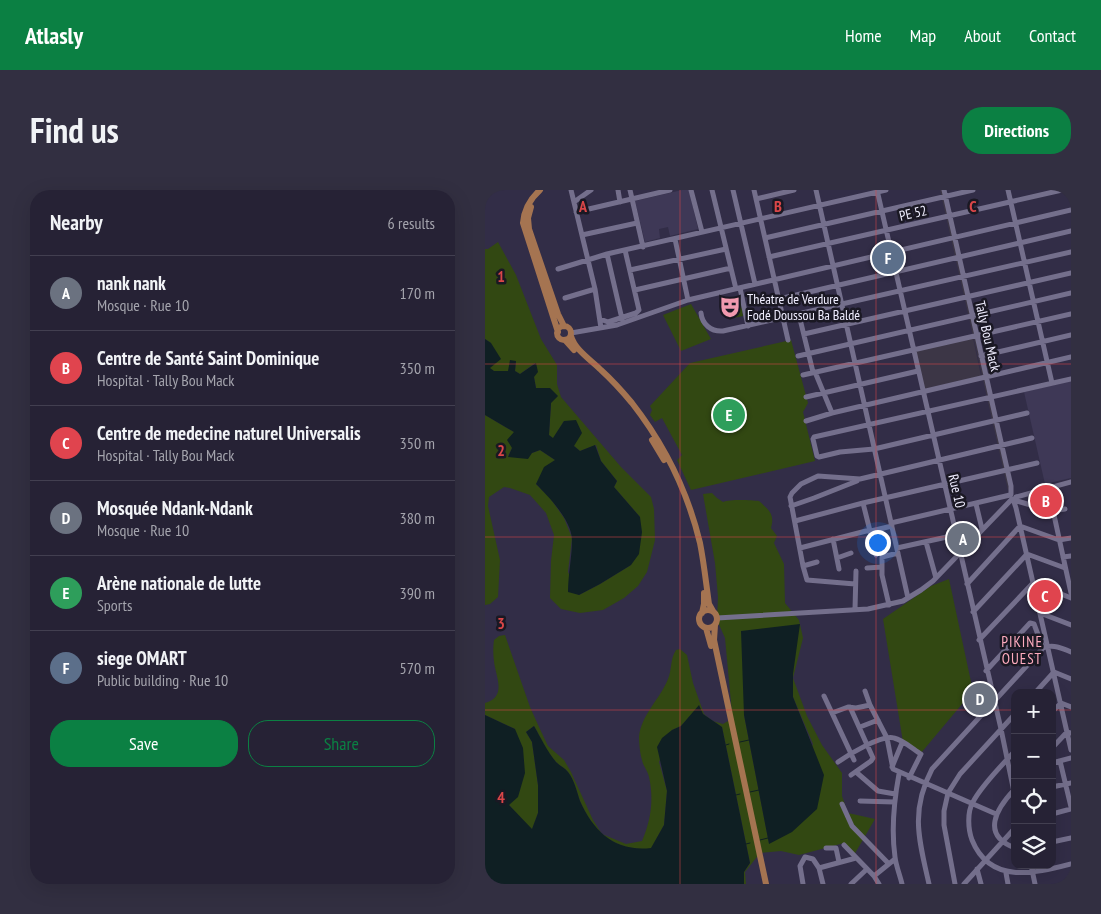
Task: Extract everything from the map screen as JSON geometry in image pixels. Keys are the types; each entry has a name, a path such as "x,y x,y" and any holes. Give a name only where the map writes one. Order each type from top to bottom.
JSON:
{"main road":[{"path":"540,190 529,202 523,224 559,338 569,336"},
{"path":"547,190 533,204 528,224 558,314 564,326 569,328 569,336 578,349 633,404 664,450 680,483 693,519 704,565 709,604 717,618 714,640 767,884"},
{"path":"558,332 564,326"},
{"path":"569,336 630,407 660,453 676,484 687,512 697,549 705,604 699,617 699,622 706,628 711,642 762,884"},
{"path":"702,613 707,610 713,612"},
{"path":"706,628 715,626"}],"street":[{"path":"571,190 595,289 601,328"},
{"path":"574,202 591,190"},
{"path":"618,190 620,202"},
{"path":"629,190 643,246"},
{"path":"576,212 632,199 652,192 670,190"},
{"path":"691,190 702,232"},
{"path":"712,190 731,268 748,326"},
{"path":"733,190 755,284"},
{"path":"754,190 788,340"},
{"path":"756,199 794,190"},
{"path":"815,190 908,598"},
{"path":"558,269 607,254 886,190"},
{"name":"Tally Bou Mack","path":"944,190 1027,554 1040,613 1045,647 1054,672 1069,732 1071,750"},
{"path":"765,238 973,190"},
{"path":"1008,190 1053,383"},
{"name":"PE 52","path":"769,257 1063,190"},
{"name":"Rue 10","path":"877,191 1011,779"},
{"path":"569,336 623,323 688,300 1071,210"},
{"path":"582,235 637,223"},
{"path":"779,298 1071,231"},
{"path":"675,239 688,300"},
{"path":"630,270 726,249"},
{"path":"599,319 608,322 638,312 635,290 625,250"},
{"path":"701,313 701,319 705,324 717,332 1071,252"},
{"path":"607,254 621,319"},
{"path":"635,290 731,268"},
{"path":"804,334 1071,273"},
{"path":"565,298 595,289"},
{"path":"798,356 1071,293"},
{"path":"799,314 814,372 832,413"},
{"path":"803,375 1071,314"},
{"path":"981,356 1071,336"},
{"path":"806,421 832,413 1071,357"},
{"path":"806,398 918,371"},
{"path":"1027,414 874,449 840,452 819,457 817,456 813,439 814,437 1071,379"},
{"path":"791,506 880,474 1032,438"},
{"path":"795,521 863,503 1037,463"},
{"path":"855,584 809,581 806,579 789,497 801,484 818,476 860,480"},
{"path":"800,548 1071,482"},
{"path":"717,618 855,609 889,605 908,598 936,578 1014,496"},
{"path":"1014,496 1051,511 1065,509"},
{"path":"863,503 876,555"},
{"path":"975,504 982,529"},
{"path":"1005,505 1013,506 1017,509"},
{"path":"1051,511 1054,515 1071,593"},
{"path":"967,584 1020,526 1059,540 1071,538"},
{"path":"889,605 882,567 882,556 955,535"},
{"path":"833,540 839,569"},
{"path":"926,542 936,578"},
{"path":"837,558 851,553"},
{"path":"973,612 1027,554 1065,568"},
{"path":"1063,557 1071,556"},
{"path":"803,566 817,562"},
{"path":"867,568 882,567"},
{"path":"855,609 856,571"},
{"path":"979,640 1033,583 1071,598"},
{"path":"1040,613 1071,625"},
{"path":"986,671 1030,623 1034,624 1045,647"},
{"path":"929,884 920,843 918,816 925,784 937,761 1045,647 1058,647 1071,652"},
{"path":"1039,689 1054,672 1071,679"},
{"path":"865,691 887,738 890,748 891,767 899,774 996,814"},
{"path":"824,696 854,760"},
{"path":"1056,708 1061,703 1071,707"},
{"path":"832,713 849,707 856,708 870,705"},
{"path":"849,707 872,759 853,773 878,791 895,794"},
{"path":"955,884 944,824 944,811 948,793 960,774 1011,718"},
{"path":"859,727 878,720"},
{"path":"1056,744 1069,732"},
{"path":"838,762 850,753 867,745 887,738 895,738 921,754 909,778"},
{"path":"891,767 902,743"},
{"path":"1011,756 972,803 969,828 977,852 985,861 1006,873 1019,875 1033,874 1071,864"},
{"path":"1056,762 1071,758"},
{"path":"1056,813 1071,808 1068,784 1060,761"},
{"path":"899,774 894,802 893,836 895,859 902,884"},
{"path":"1011,797 1000,806 994,825 1002,841 1011,846"},
{"path":"860,801 894,802"},
{"path":"842,804 851,826 888,863"},
{"path":"964,884 1011,832"},
{"path":"1056,841 1071,838"},
{"path":"844,844 876,880"},
{"path":"826,848 836,848 839,862"},
{"path":"803,884 800,866 803,859 810,858 813,859 819,868 823,884"},
{"path":"819,868 856,858"},
{"path":"871,884 888,863 895,859"},
{"path":"851,884 867,869"},
{"path":"977,869 981,884"},
{"path":"1032,869 1035,884"},
{"path":"1006,873 1008,884"}],"shaded area":[{"path":"689,190 698,229 670,236 668,227 659,229 660,238 645,242 635,201"},
{"path":"940,190 946,190 1013,488 1008,490"},
{"path":"973,338 981,376 924,389 916,351"},
{"path":"485,339 491,343 501,359 490,368 494,371 508,371 510,360 516,361 515,371 520,374 536,363 538,372 534,377 536,388 550,388 558,396 551,403 549,435 553,438 564,421 576,420 582,433 574,446 580,451 595,445 601,461 617,481 614,487 640,517 642,532 639,554 631,565 579,595 568,592 572,540 568,525 559,510 536,484 544,467 555,460 540,450 532,453 528,459 508,457 512,448 507,440 514,432 485,415"},
{"path":"1071,381 1071,478 1045,484 1024,392"},
{"path":"800,624 793,674 793,697 824,775 817,809 792,832 769,844 744,715 741,631"},
{"path":"699,705 703,714 722,727 750,863 744,872 744,884 485,884 485,715 515,729 523,748 525,773 518,797 509,805 532,829 538,813 538,785 532,742 526,732 534,726 553,758 570,775 580,801 599,831 607,838 627,847 651,848 664,825 667,791 657,747 662,738 681,726"}],"green space":[{"path":"498,242 516,275 541,339 557,365 557,384 561,397 621,467 651,497 654,509 655,540 647,572 638,586 624,598 603,610 580,613 561,609 550,598 554,535 546,513 530,495 504,487 489,497 488,506 500,560 498,597 490,604 485,605 485,415 514,432 512,448 508,456 540,450 555,460 536,484 550,498 564,518 572,538 568,572 579,595 631,565 640,517 614,487 617,481 601,461 596,445 580,451 574,446 564,421 553,439 549,435 550,389 536,388 534,377 535,363 520,374 515,371 516,361 508,371 494,371 489,368 491,343 485,339 485,249"},
{"path":"740,299 743,316 734,318 730,301"},
{"path":"691,304 711,339 681,351 663,315"},
{"path":"791,340 808,403 803,412 815,461 691,490 677,460 682,455 662,418 655,422 650,415 652,410 650,406 690,363"},
{"path":"712,493 723,502 735,500 759,501 772,516 771,528 777,536 774,543 784,564 785,603 799,620 803,638 793,678 807,716 822,745 842,773 842,796 848,813 875,819 854,855 844,843 799,855 781,851 760,853 745,872 746,884 744,884 744,872 750,863 722,727 713,721 723,724 728,721 732,713 725,638 717,620 718,597 715,563 703,494","holes":["793,674 793,697 813,744 769,843 744,715"]},
{"path":"949,579 973,691 921,753 903,742 883,619 931,586"},
{"path":"505,635 530,707 548,746 564,760 593,820 601,832 592,822 580,801 570,775 553,758 534,726 526,732 532,742 538,785 538,813 532,830 509,805 515,729 485,715 485,703 492,700 498,691 493,650 494,640 499,636"},
{"path":"680,649 687,655 693,683 704,714 711,720 703,714 699,706 681,726 672,730 659,762 667,791 664,825 651,849 627,847 604,835 626,844 642,841 651,809 651,785 640,752 640,729 668,679 674,653"}],"waterway":[{"path":"740,742 749,740"},
{"path":"750,792 759,790"},
{"path":"736,795 740,794"},
{"path":"760,840 768,838"},
{"path":"746,844 750,843"}],"place":[{"name":"siege OMART","path":"888,258"},
{"name":"Théatre de Verdure Fodé Doussou Ba Baldé","path":"730,307"},
{"name":"Arène nationale de lutte","path":"729,415"},
{"name":"Centre de Santé Saint Dominique","path":"1046,501"},
{"name":"nank nank","path":"963,539"},
{"name":"Centre de medecine naturel Universalis","path":"1045,596"},
{"name":"Mosquée Ndank-Ndank","path":"980,699"}],"district":[{"name":"PIKINE OUEST","path":"1022,650"}]}
